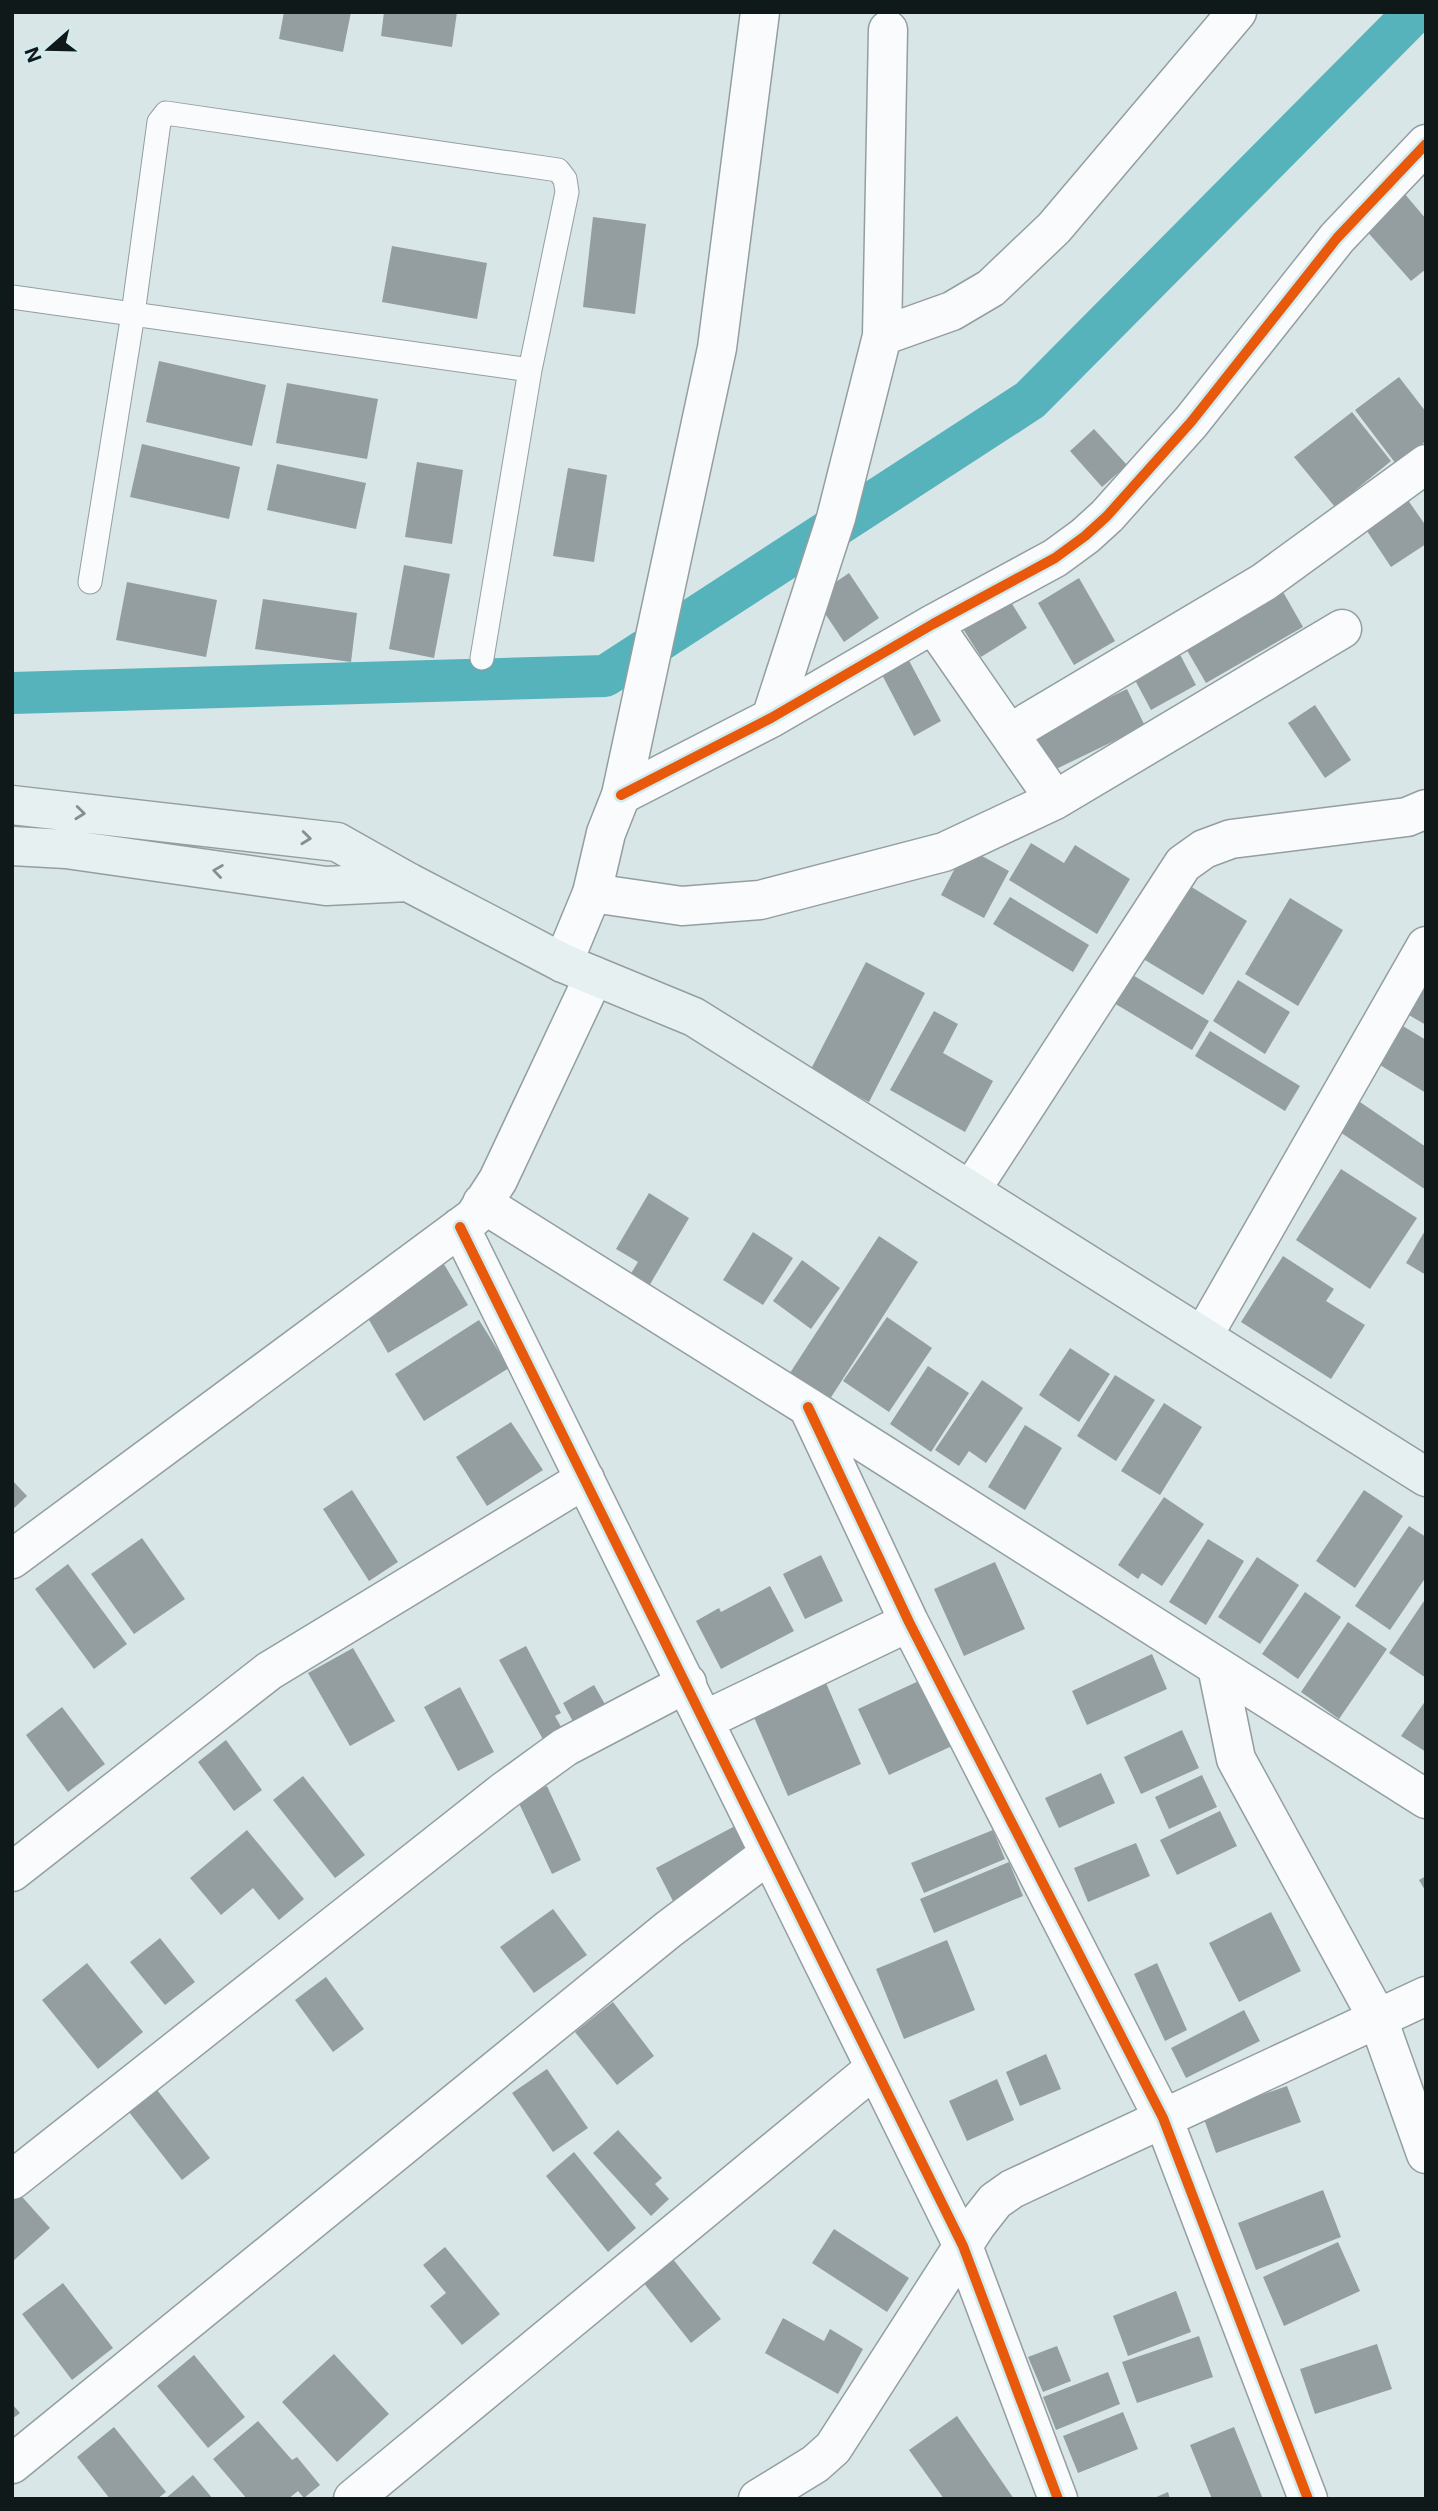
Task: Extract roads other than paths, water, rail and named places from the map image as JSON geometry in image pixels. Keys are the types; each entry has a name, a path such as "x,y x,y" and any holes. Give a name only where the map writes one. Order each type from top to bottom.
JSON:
{"main road":[{"path":"12,805 337,842 578,969 694,1017 1426,1477"},
{"path":"12,846 66,849 326,886 408,881"}],"street":[{"path":"12,1559 471,1215 498,1180 578,969 606,833 621,795 717,348 760,12"},
{"path":"882,336 951,311 991,288 1054,228 1237,12"},
{"path":"771,718 836,518 882,336 888,30"},
{"path":"621,795 771,718 933,624 1055,558 1085,536 1107,516 1191,422 1337,239 1426,144"},
{"path":"1010,733 1264,582 1426,464"},
{"path":"933,624 1055,800"},
{"path":"592,892 682,906 760,900 944,852 1055,800 1342,629"},
{"path":"971,1190 1183,863 1204,849 1231,839 1407,817 1426,809"},
{"path":"1203,1336 1426,946"},
{"path":"471,1215 808,1407 1426,1799"},
{"path":"471,1215 585,1479 963,2246 1058,2499"},
{"path":"808,1407 909,1622 1163,2118 1308,2499"},
{"path":"12,1872 269,1671 585,1479"},
{"path":"705,1720 909,1622"},
{"path":"1217,1667 1236,1759 1378,2019 1426,2154"},
{"path":"12,2179 502,1791 565,1747 687,1684"},
{"path":"12,2464 648,1947 769,1854"},
{"path":"778,2493 832,2448 995,2201 1012,2189 1426,1996"},
{"path":"353,2499 875,2068"}],"lane":[{"path":"90,582 133,314 159,122 166,113 558,170 565,179 567,192 530,370 482,658"},
{"path":"12,297 530,370"}],"waterway":[{"path":"12,693 605,676 1030,400 1415,12"}]}
